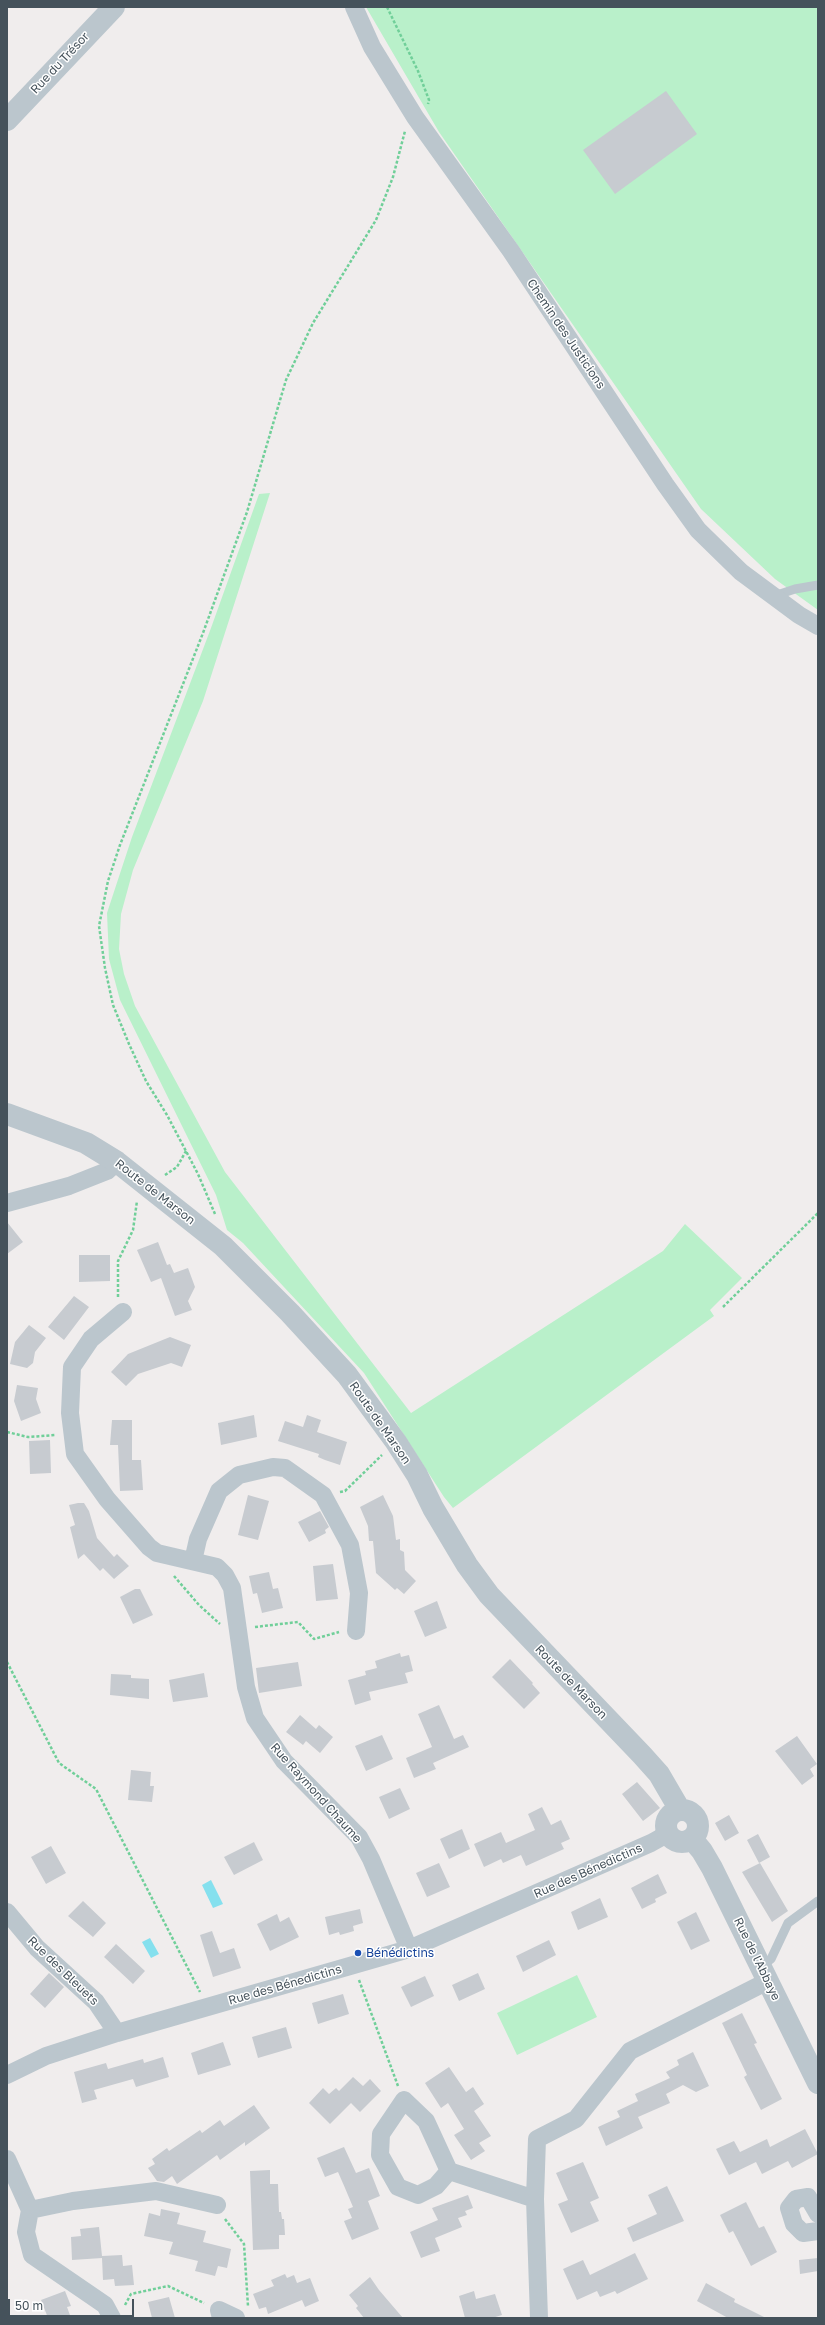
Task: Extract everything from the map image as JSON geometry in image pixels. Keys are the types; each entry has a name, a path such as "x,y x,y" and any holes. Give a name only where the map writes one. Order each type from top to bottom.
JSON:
{"street":[{"name":"Rue du Trésor","path":"7,120 114,7"},
{"name":"Chemin des Justicions","path":"354,7 372,47 415,117 510,251 665,484 698,530 741,572 818,626"},
{"name":"Route de Marson","path":"7,1114 86,1143 117,1162 224,1246 290,1313 347,1375 396,1442 417,1475 433,1508 468,1565 489,1595 659,1774 680,1810"},
{"path":"7,1203 69,1186 107,1171 117,1162"},
{"name":"Rue Raymond Chaume","path":"123,1312 91,1339 72,1367 70,1414 75,1454 107,1499 149,1547 157,1553 217,1567 225,1575 232,1588 246,1688 259,1724 284,1761 359,1837 371,1859 409,1949"},
{"path":"193,1561 198,1539 219,1490 239,1475 273,1467 285,1468 323,1494 350,1545 355,1564 359,1593 356,1631"},
{"path":"680,1810 691,1812 696,1817 698,1828 692,1839 679,1841 669,1833 667,1828 670,1816 680,1810"},
{"name":"Rue des Bénedictins","path":"7,2075 46,2056 117,2033 355,1966 409,1949 651,1843 669,1833"},
{"name":"Rue de l'Abbaye","path":"692,1839 702,1851 712,1868 818,2083"},
{"name":"Rue des Bleuets","path":"7,1912 37,1948 96,2002 117,2033"},
{"path":"539,2318 534,2199 537,2139 576,2120 630,2051 686,2022 764,1974"},
{"path":"449,2171 436,2186 418,2196 398,2188 380,2155 381,2134 404,2100 426,2121 449,2171 534,2199"},
{"path":"7,2159 30,2210 26,2232 32,2255 105,2305 116,2315"},
{"path":"30,2210 73,2201 156,2191 217,2205"},
{"path":"817,2230 803,2233 794,2224 789,2208 796,2199 808,2197 818,2214"},
{"path":"220,2314 242,2314"}],"lane":[{"path":"774,596 795,589 818,585"},
{"path":"764,1974 788,1923 818,1901"}],"path":[{"path":"216,1218 201,1180 168,1115 146,1081 114,1005 105,968 99,926 108,881 120,846 203,633 247,512 286,380 313,323 376,220 393,177 402,134 415,117 426,110 429,100 418,71 386,7"},
{"path":"123,1312 118,1301 118,1261 133,1230 136,1202 150,1187 177,1167 186,1151"},
{"path":"723,1308 818,1213"},
{"path":"7,1432 28,1437 73,1434"},
{"path":"323,1494 345,1491 396,1442"},
{"path":"171,1574 199,1605 227,1630 298,1622 314,1639 344,1631 356,1631"},
{"path":"7,1662 59,1763 96,1789 207,2007"},
{"path":"355,1966 404,2100"},
{"path":"217,2205 244,2244 242,2314"},
{"path":"116,2315 131,2294 168,2286 220,2314"}],"green space":[{"path":"366,7 818,7 818,610 775,579 701,509 439,132"},
{"path":"270,493 203,701 133,870 121,914 119,949 124,974 135,1006 225,1172 411,1413 663,1251 685,1224 742,1278 710,1310 714,1316 453,1508 444,1497 364,1373 243,1243 227,1230 216,1195 120,1000 109,959 107,913 132,837 211,628 259,494"},
{"path":"577,1975 597,2017 517,2055 497,2013"}],"water":[{"path":"211,1880 223,1904 213,1908 202,1885"},
{"path":"150,1938 159,1954 151,1958 142,1942"}],"building":[{"path":"666,91 697,134 615,194 583,150"},
{"path":"7,1222 23,1242 7,1254"},
{"path":"158,1242 167,1265 170,1264 174,1273 188,1268 195,1287 188,1301 192,1310 175,1316 161,1278 151,1282 137,1250"},
{"path":"79,1255 110,1255 110,1281 79,1282"},
{"path":"74,1296 89,1307 64,1340 48,1327"},
{"path":"29,1325 46,1338 35,1352 33,1363 27,1368 10,1364 15,1342"},
{"path":"170,1337 191,1345 182,1367 171,1363 138,1374 126,1386 111,1372 128,1354"},
{"path":"17,1385 38,1388 36,1399 41,1413 21,1421 14,1401"},
{"path":"254,1415 257,1437 221,1445 218,1423"},
{"path":"307,1415 321,1420 317,1432 347,1442 340,1465 318,1457 319,1454 278,1441 285,1421 303,1427"},
{"path":"112,1420 132,1420 132,1460 141,1460 143,1490 120,1491 118,1445 110,1445"},
{"path":"50,1440 51,1473 30,1474 29,1441"},
{"path":"248,1495 269,1501 258,1540 238,1535"},
{"path":"383,1495 393,1516 396,1540 400,1539 400,1550 404,1552 405,1570 416,1581 404,1594 397,1588 395,1590 376,1573 373,1541 369,1541 368,1526 360,1507"},
{"path":"84,1503 89,1511 97,1538 114,1557 117,1554 129,1566 114,1579 103,1568 100,1571 84,1554 78,1559 70,1527 75,1525 69,1505"},
{"path":"320,1511 329,1527 325,1530 326,1533 309,1542 298,1522"},
{"path":"333,1564 338,1599 316,1601 313,1566"},
{"path":"269,1572 273,1589 278,1588 283,1608 262,1613 257,1593 253,1594 249,1576"},
{"path":"135,1589 140,1589 153,1615 133,1624 120,1597"},
{"path":"437,1601 447,1628 425,1637 414,1611"},
{"path":"400,1653 401,1657 409,1655 413,1671 405,1673 408,1683 369,1692 371,1700 355,1705 348,1680 366,1675 365,1671 377,1668 375,1661"},
{"path":"510,1659 533,1683 532,1684 540,1693 524,1709 492,1677"},
{"path":"298,1662 302,1686 259,1693 256,1668"},
{"path":"204,1673 208,1697 173,1702 169,1680"},
{"path":"111,1674 131,1675 131,1678 149,1679 149,1699 110,1695"},
{"path":"439,1705 454,1739 463,1735 469,1747 433,1763 436,1769 414,1778 406,1758 432,1747 418,1714"},
{"path":"300,1715 316,1729 319,1725 333,1737 320,1753 306,1741 303,1745 286,1732"},
{"path":"382,1735 393,1759 366,1771 355,1746"},
{"path":"797,1736 817,1764 810,1769 814,1776 802,1785 775,1751"},
{"path":"131,1770 151,1772 150,1786 154,1786 152,1802 128,1800"},
{"path":"637,1782 660,1808 643,1821 622,1794"},
{"path":"400,1788 410,1809 389,1819 379,1797"},
{"path":"542,1807 551,1825 561,1820 570,1839 561,1843 564,1849 526,1866 521,1855 503,1863 501,1859 484,1867 474,1844 501,1832 506,1843 535,1830 528,1814"},
{"path":"729,1815 739,1833 725,1841 715,1823"},
{"path":"462,1829 470,1849 449,1859 440,1839"},
{"path":"758,1834 770,1857 759,1863 747,1840"},
{"path":"254,1842 263,1860 234,1875 224,1857"},
{"path":"51,1846 66,1873 46,1884 31,1857"},
{"path":"439,1863 450,1887 427,1897 416,1873"},
{"path":"760,1863 788,1911 772,1922 742,1872"},
{"path":"658,1874 667,1893 655,1899 656,1902 642,1909 631,1888"},
{"path":"600,1898 608,1917 578,1930 571,1912"},
{"path":"83,1901 106,1923 93,1937 68,1916"},
{"path":"360,1909 363,1923 353,1926 354,1931 340,1935 339,1932 329,1935 325,1917"},
{"path":"696,1912 710,1941 691,1950 677,1922"},
{"path":"277,1914 280,1922 289,1917 299,1937 270,1951 257,1924"},
{"path":"212,1931 220,1953 234,1948 241,1968 213,1977 200,1935"},
{"path":"549,1940 556,1955 523,1972 516,1956"},
{"path":"116,1944 145,1971 133,1984 104,1957"},
{"path":"49,1973 64,1987 45,2008 30,1994"},
{"path":"478,1973 485,1989 459,2001 452,1985"},
{"path":"425,1976 434,1996 411,2007 401,1987"},
{"path":"343,1994 349,2014 318,2024 312,2003"},
{"path":"742,2013 757,2043 754,2044 782,2099 761,2110 744,2077 747,2075 722,2023"},
{"path":"286,2027 292,2048 258,2058 252,2037"},
{"path":"223,2042 231,2065 198,2075 191,2053"},
{"path":"693,2052 709,2086 696,2092 683,2085 666,2094 670,2103 638,2117 643,2128 606,2146 598,2127 620,2117 617,2111 638,2101 635,2094 670,2078 666,2072 679,2065 677,2060"},
{"path":"163,2057 169,2077 136,2087 133,2079 94,2090 97,2099 82,2103 74,2072 106,2063 108,2069 143,2059 144,2063"},
{"path":"449,2067 466,2092 473,2087 484,2104 474,2111 491,2136 479,2143 485,2151 471,2160 454,2135 464,2129 448,2103 441,2108 425,2083"},
{"path":"353,2077 363,2086 370,2079 381,2091 360,2112 351,2103 330,2124 309,2103 323,2088 329,2094 336,2088 339,2091"},
{"path":"254,2105 270,2128 245,2146 245,2142 220,2160 217,2155 177,2184 172,2176 164,2182 157,2181 148,2168 155,2164 152,2159 167,2148 169,2151 200,2130 202,2133 220,2120 224,2126"},
{"path":"805,2129 818,2154 792,2168 788,2161 762,2174 756,2162 729,2175 716,2149 734,2141 740,2152 767,2139 770,2147"},
{"path":"344,2147 356,2173 369,2168 380,2196 368,2201 379,2229 352,2240 344,2221 352,2218 348,2209 353,2207 345,2188 338,2172 325,2177 317,2158"},
{"path":"583,2162 599,2198 590,2202 599,2221 571,2233 558,2204 568,2200 556,2173"},
{"path":"270,2170 270,2184 278,2184 279,2212 281,2212 282,2219 284,2219 285,2235 279,2235 279,2249 253,2250 250,2171"},
{"path":"667,2186 684,2221 633,2242 627,2228 657,2214 648,2195"},
{"path":"468,2195 473,2208 465,2211 467,2215 458,2218 462,2227 435,2238 440,2251 421,2258 410,2232 438,2220 432,2208"},
{"path":"746,2202 759,2228 764,2226 777,2252 751,2266 733,2231 729,2233 720,2215"},
{"path":"161,2209 180,2213 177,2224 206,2231 203,2242 231,2249 227,2268 218,2266 215,2276 195,2271 198,2261 169,2254 173,2242 144,2236 149,2213 160,2216"},
{"path":"99,2227 102,2256 122,2255 123,2266 132,2265 134,2285 115,2286 114,2279 103,2280 102,2258 72,2260 71,2237 81,2236 80,2229"},
{"path":"635,2253 648,2279 617,2294 615,2291 600,2297 597,2291 577,2300 563,2269 583,2260 590,2275"},
{"path":"818,2258 818,2271 800,2274 799,2260"},
{"path":"285,2274 287,2278 294,2275 297,2283 310,2278 319,2301 305,2307 302,2300 268,2314 266,2307 259,2309 253,2294 274,2286 271,2280"},
{"path":"370,2277 403,2318 364,2318 356,2308 358,2306 349,2295"},
{"path":"706,2283 735,2299 734,2302 766,2318 728,2318 697,2301"},
{"path":"65,2291 71,2306 67,2307 71,2318 48,2318 41,2300"},
{"path":"474,2291 476,2299 495,2294 502,2315 492,2318 465,2318 459,2296"},
{"path":"169,2297 175,2318 152,2318 148,2302"}],"place":[{"name":"Bénédictins","path":"358,1953"}]}
